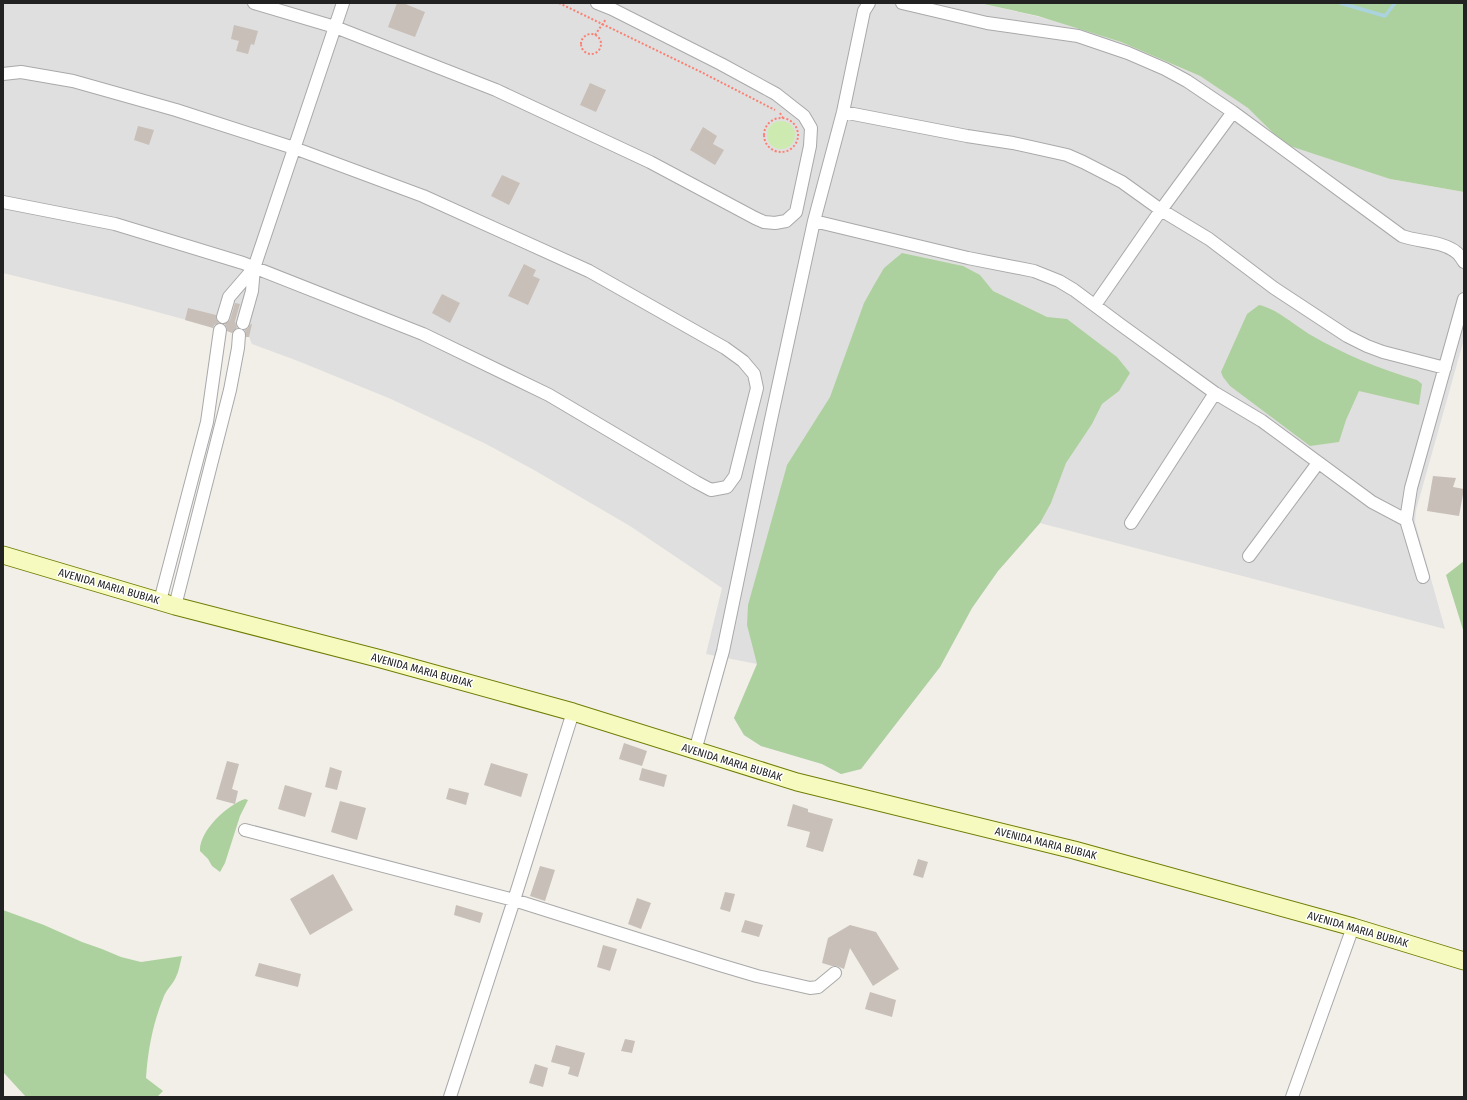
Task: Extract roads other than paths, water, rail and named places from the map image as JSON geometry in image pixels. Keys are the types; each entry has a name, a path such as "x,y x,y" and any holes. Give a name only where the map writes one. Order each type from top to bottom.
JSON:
{"street":[{"path":"254,3 335,27 496,90 650,162 764,222 775,223 786,221 796,212 810,146 811,128 804,116 776,94 721,64 598,3"},
{"path":"243,322 252,291 254,268 343,3"},
{"path":"695,751 723,651 814,221 842,112 864,10 869,3"},
{"path":"902,3 987,23 1078,36 1103,44 1165,69 1187,81 1234,112 1402,236 1441,245 1456,252 1464,262"},
{"path":"3,74 21,72 73,81 176,110 294,148 423,196 589,271 725,348 743,361 754,374 757,388 735,476 727,487 711,490 549,395 423,334 254,268 115,224 3,202"},
{"path":"842,112 967,136 1013,143 1067,156 1095,167 1122,182 1161,210 1209,239 1274,288 1358,342 1383,352 1445,368"},
{"path":"1095,305 1161,210 1234,112"},
{"path":"814,221 968,258 1034,271 1059,281 1095,305 1215,393 1262,421 1372,502 1406,520"},
{"path":"223,317 229,297 254,268"},
{"path":"1423,577 1406,520 1411,488 1464,299"},
{"path":"168,603 170,566 207,422 220,330"},
{"path":"168,603 230,390 239,335"},
{"path":"219,344 229,343 238,348"},
{"path":"1131,523 1215,393"},
{"path":"1249,556 1318,463"},
{"name":"AVENIDA MARIA BUBIAK","path":"3,555 168,603 381,659 573,712 797,782 1074,850 1353,927 1464,961"},
{"path":"450,1097 573,712"},
{"path":"244,830 514,900 757,976 810,988 818,987 834,973"},
{"path":"1292,1097 1353,927"}],"waterway":[{"path":"1340,3 1385,16 1395,3"}]}
